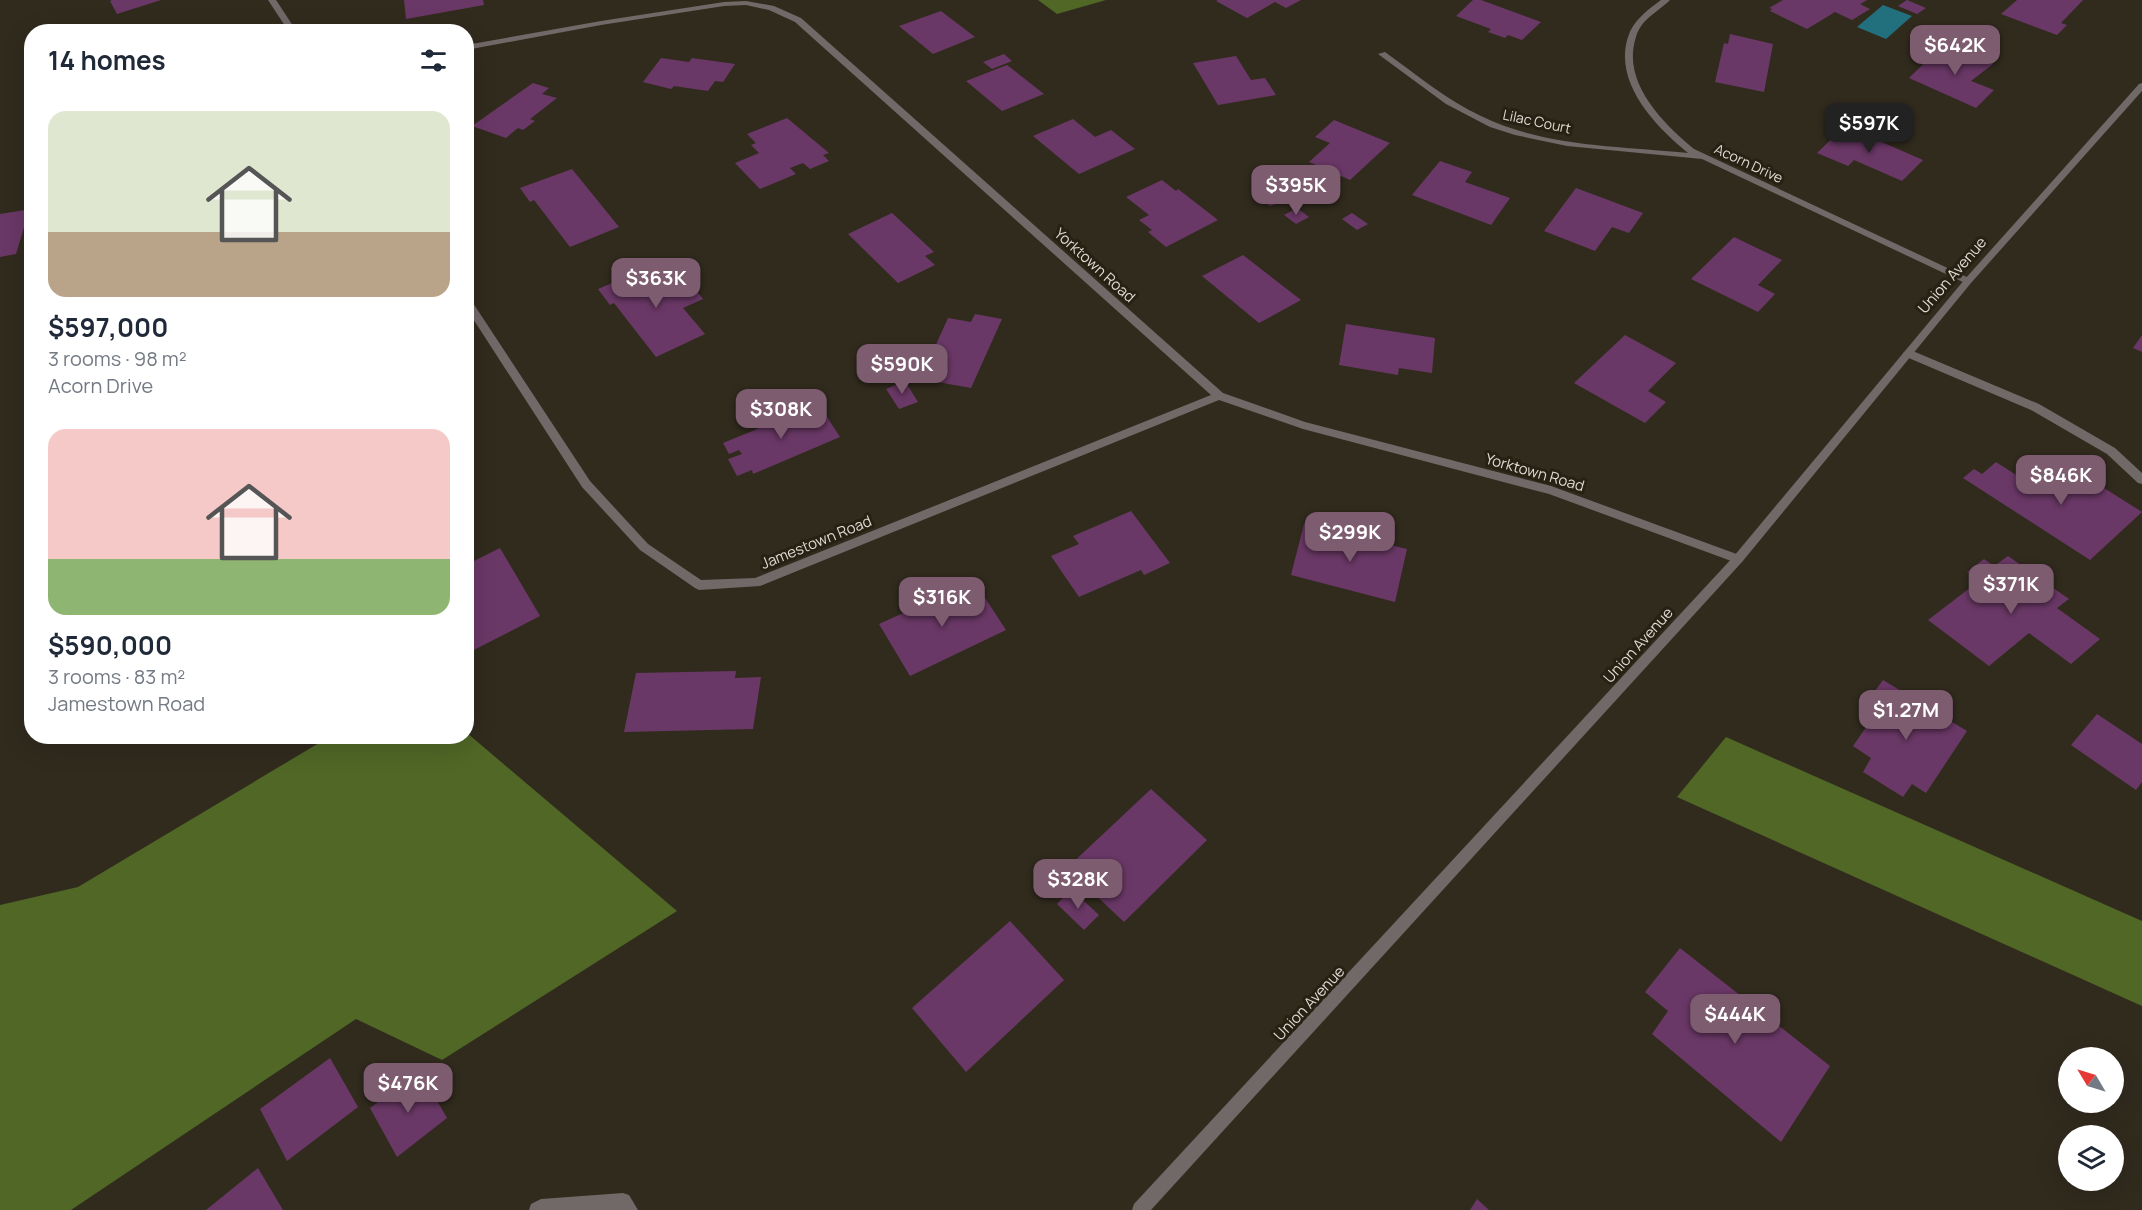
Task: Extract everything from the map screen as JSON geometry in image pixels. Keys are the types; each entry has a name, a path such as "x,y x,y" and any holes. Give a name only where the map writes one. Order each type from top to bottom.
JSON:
{"street":[{"path":"272,0 288,24"},
{"name":"Acorn Drive","path":"1666,0 1653,8 1633,31 1627,52 1629,74 1655,118 1672,137 1707,158 1968,281"},
{"name":"Yorktown Road","path":"474,47 601,23 724,4 746,3 771,8 798,20 1219,396 1303,425 1551,490 1738,559"},
{"name":"Lilac Court","path":"1382,54 1458,109 1494,126 1569,142 1707,158"},
{"name":"Union Avenue","path":"1140,1210 1738,559 1968,281 2142,86"},
{"name":"Jamestown Road","path":"474,311 586,484 644,547 699,585 756,583 1219,396"},
{"path":"1908,353 2051,416 2110,451 2142,480"},
{"path":"537,1210 541,1207 623,1201 630,1210"}],"green space":[{"path":"1038,0 1106,0 1057,14"},
{"path":"1726,737 2142,921 2142,1006 1677,797"},
{"path":"474,739 677,911 442,1060 356,1019 71,1210 0,1210 0,905 78,887 317,744 474,744"}],"water":[{"path":"1883,5 1912,16 1886,39 1857,27"}],"building":[{"path":"112,0 161,0 117,14 110,1"},
{"path":"404,0 483,0 484,5 406,19"},
{"path":"1301,0 1286,8 1275,2 1247,18 1216,1"},
{"path":"1473,0 1481,0 1541,22 1522,40 1508,35 1505,38 1488,32 1491,29 1456,16"},
{"path":"1783,0 1867,0 1860,4 1870,9 1852,20 1835,12 1807,29 1770,11 1772,9 1769,8"},
{"path":"1907,0 1926,8 1917,14 1898,6"},
{"path":"2017,0 2083,0 2061,23 2067,25 2057,35 2001,14"},
{"path":"941,11 975,37 933,54 899,26"},
{"path":"1730,34 1773,44 1764,92 1715,82 1724,43 1728,44"},
{"path":"1943,45 1993,64 1971,81 1994,90 1976,108 1909,78"},
{"path":"1004,54 1012,61 992,69 983,62"},
{"path":"1236,56 1251,80 1265,78 1276,95 1218,105 1193,63"},
{"path":"661,58 689,62 692,58 735,64 723,82 715,81 708,91 674,86 671,89 643,82"},
{"path":"1007,65 1044,94 1002,111 966,81"},
{"path":"533,83 549,88 542,94 557,98 530,119 535,121 523,130 518,128 506,138 474,127"},
{"path":"787,118 829,153 823,155 829,161 810,169 803,163 790,168 796,174 760,189 735,163 759,153 751,145 756,143 747,134"},
{"path":"1073,119 1095,137 1111,130 1135,149 1079,174 1033,136"},
{"path":"1334,120 1390,143 1350,180 1309,162 1330,143 1315,137"},
{"path":"1845,126 1923,160 1902,181 1854,160 1848,166 1817,153"},
{"path":"1440,161 1472,172 1465,182 1510,198 1491,225 1412,195"},
{"path":"572,169 619,227 570,247 534,200 530,202 520,188"},
{"path":"1162,180 1176,191 1178,189 1218,220 1166,247 1148,232 1152,230 1139,220 1149,215 1126,197"},
{"path":"1274,186 1289,199 1270,206 1256,194"},
{"path":"1576,188 1643,213 1629,233 1612,227 1595,251 1544,231"},
{"path":"1297,208 1309,217 1296,224 1284,215"},
{"path":"24,210 24,228 16,254 0,257 0,214"},
{"path":"892,213 934,252 925,256 935,265 898,283 848,234"},
{"path":"1352,213 1368,224 1357,230 1342,219"},
{"path":"1734,237 1782,260 1758,285 1775,294 1758,312 1691,279"},
{"path":"1243,255 1301,300 1259,323 1202,276"},
{"path":"650,267 666,285 685,277 703,299 683,308 705,334 656,357 614,303 610,305 598,289"},
{"path":"975,314 1002,319 971,388 921,379 928,363 923,363 931,349 934,349 948,318 971,322"},
{"path":"1346,324 1435,338 1432,373 1399,368 1398,375 1339,365"},
{"path":"1625,335 1676,363 1648,391 1666,402 1645,423 1574,383"},
{"path":"2142,335 2142,352 2133,348"},
{"path":"905,381 918,402 899,409 886,389"},
{"path":"818,403 840,437 753,474 752,470 737,476 728,459 742,454 739,450 729,454 723,443 779,420 776,414 795,406 798,411"},
{"path":"1996,462 2038,489 2066,464 2142,512 2090,560 1963,478 1974,469 1982,474"},
{"path":"1131,511 1170,563 1144,575 1141,570 1079,597 1051,556 1079,544 1073,536"},
{"path":"1304,524 1407,549 1395,602 1291,575"},
{"path":"500,548 540,616 474,650 474,561"},
{"path":"2008,556 2069,599 2057,608 2100,639 2071,664 2029,633 1989,666 1928,620 1979,581 1967,572 1984,559 1994,566"},
{"path":"974,581 1006,630 910,676 879,624"},
{"path":"736,671 735,678 761,677 753,729 624,732 636,673"},
{"path":"1883,680 1967,731 1926,793 1912,784 1903,797 1863,772 1871,758 1853,746 1878,710 1867,702"},
{"path":"2097,714 2142,744 2142,782 2136,790 2071,745"},
{"path":"1151,789 1207,840 1124,922 1067,868"},
{"path":"1071,889 1099,915 1084,930 1057,904"},
{"path":"1010,921 1064,980 966,1072 912,1008"},
{"path":"1680,948 1830,1066 1781,1142 1652,1034 1668,1011 1645,992"},
{"path":"330,1058 358,1107 287,1161 260,1109"},
{"path":"420,1071 447,1118 397,1157 370,1108"},
{"path":"258,1168 283,1210 206,1210"},
{"path":"1477,1199 1489,1210 1470,1210"}]}
